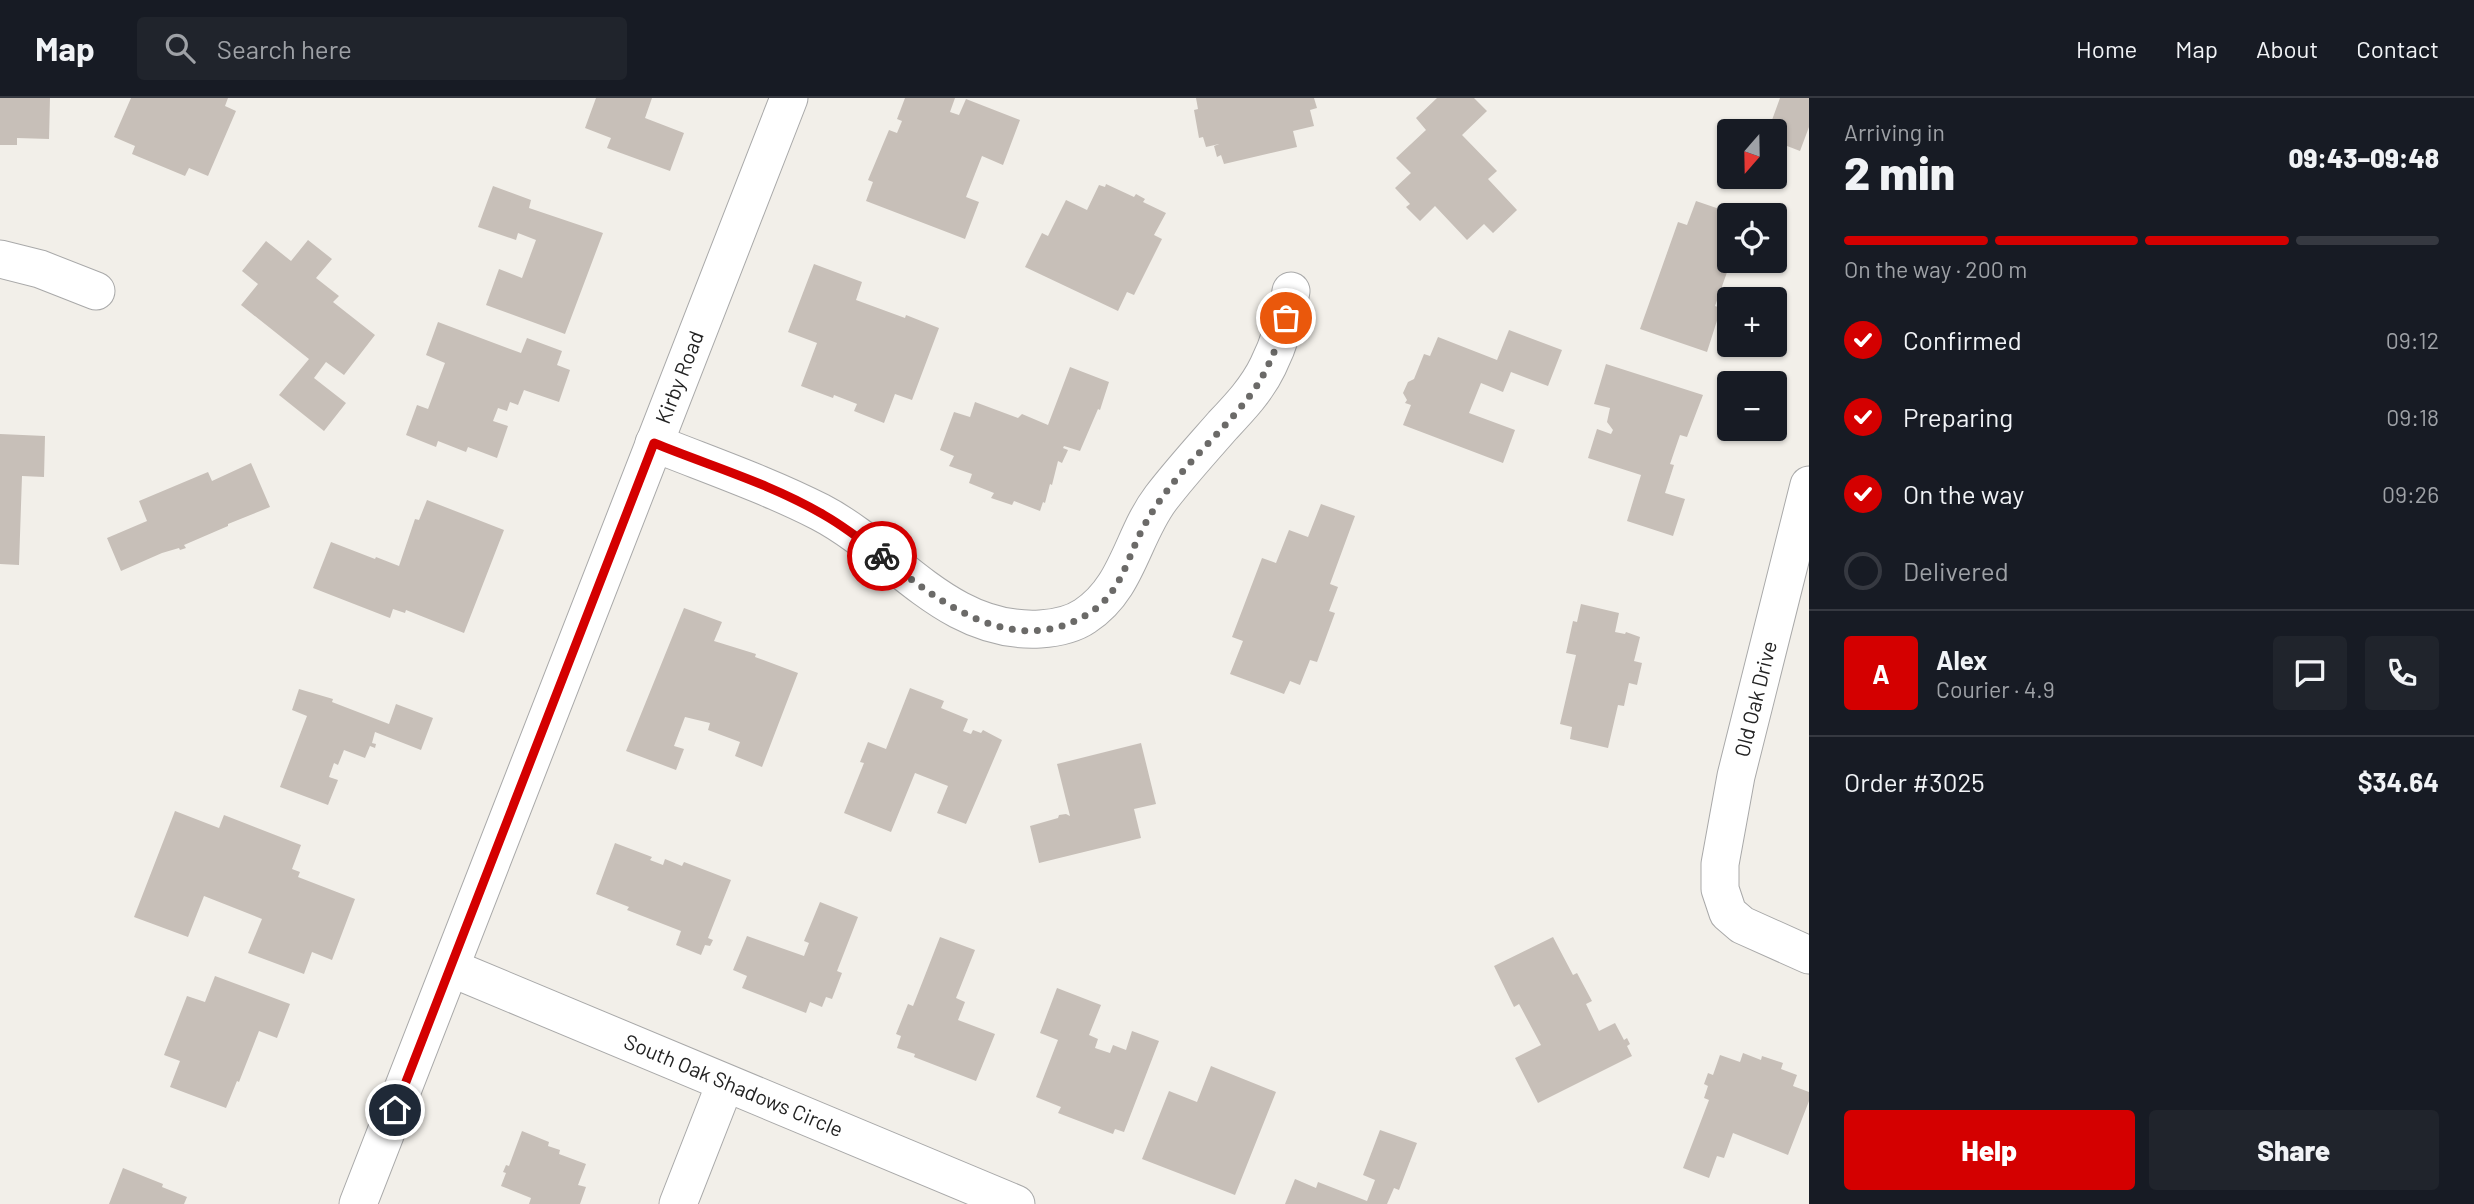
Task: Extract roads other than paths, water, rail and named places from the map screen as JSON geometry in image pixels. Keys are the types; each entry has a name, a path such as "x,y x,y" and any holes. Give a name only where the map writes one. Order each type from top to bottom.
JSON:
{"street":[{"name":"Kirby Road","path":"358,1204 789,98"},
{"path":"0,259 40,269 96,291"},
{"path":"654,443 780,493 823,514 856,535 920,587 959,611 992,625 1024,630 1055,628 1083,617 1106,599 1123,575 1139,536 1156,505 1253,392 1278,345 1291,290"},
{"name":"Old Oak Drive","path":"1809,485 1736,776 1720,864 1722,902 1728,913 1758,933 1809,955"},
{"name":"South Oak Shadows Circle","path":"451,968 1016,1204"},
{"path":"678,1204 725,1084"}]}
